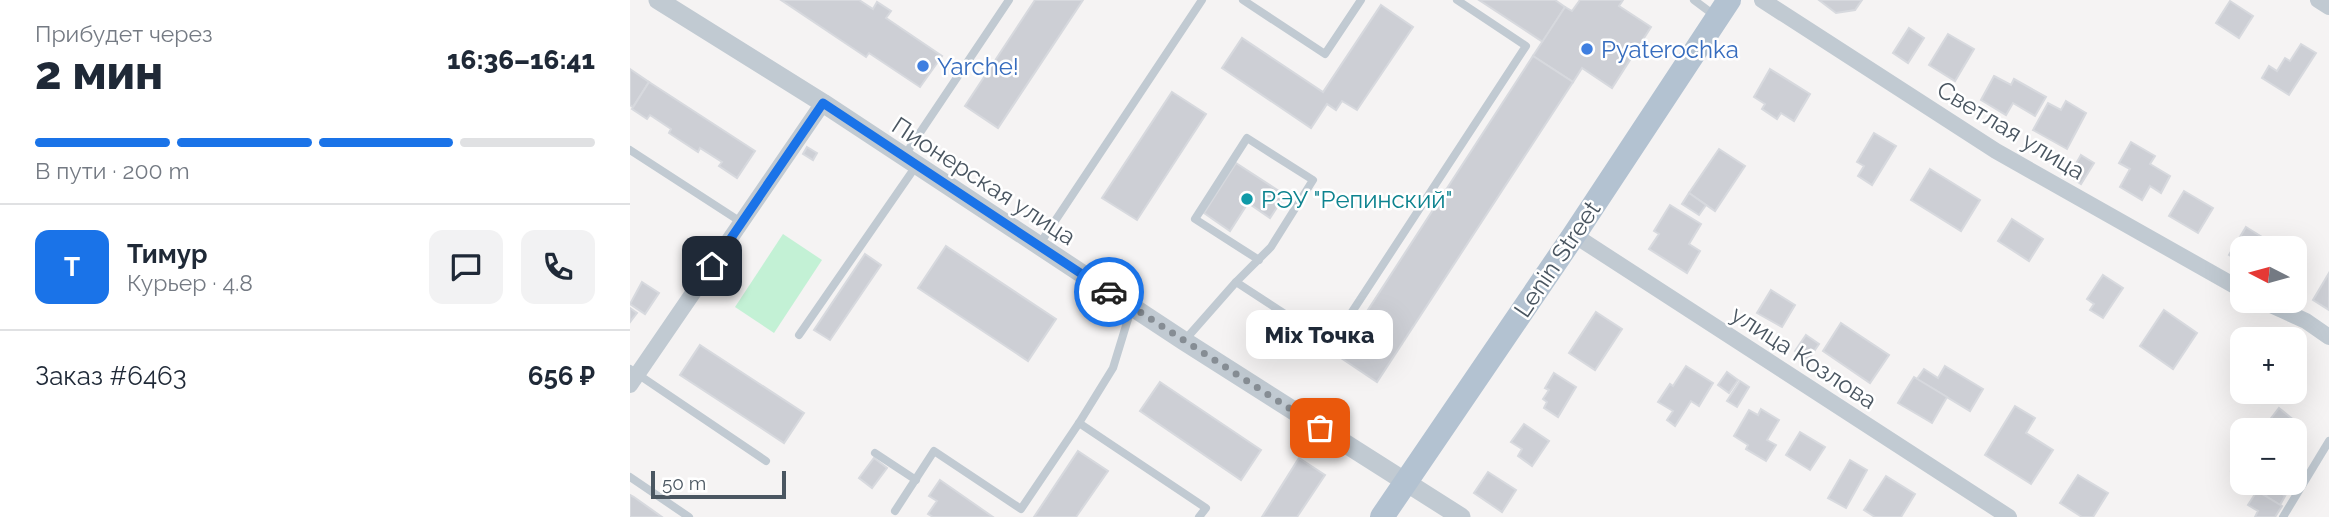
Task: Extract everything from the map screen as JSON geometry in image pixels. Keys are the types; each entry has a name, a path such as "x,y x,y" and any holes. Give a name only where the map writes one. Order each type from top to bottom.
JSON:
{"main road":[{"name":"Lenin Street","path":"1382,517 1574,235 1723,9"}],"street":[{"name":"Светлая улица","path":"1762,0 1996,150 2230,283"},
{"path":"2318,0 2329,7"},
{"name":"Пионерская улица","path":"670,3 1184,341 1461,517"},
{"path":"632,376 823,103"},
{"name":"улица Козлова","path":"1574,235 2009,517"},
{"path":"2288,313 2329,337"}],"lane":[{"path":"799,335 910,162 1009,0"},
{"path":"1038,246 1202,0"},
{"path":"1243,0 1325,54 1361,0"},
{"path":"1236,282 1331,344 1526,46 1457,0"},
{"path":"1694,0 1723,9"},
{"path":"1184,341 1236,282 1259,260 1271,247 1313,180 1247,138 1195,219 1259,260"},
{"path":"630,150 741,222"},
{"path":"895,510 934,451 1021,509 1113,368 1132,306"},
{"path":"632,376 766,461"},
{"path":"1079,423 1206,508 1199,517"},
{"path":"2307,471 2329,440"},
{"path":"875,453 916,480"},
{"path":"630,477 689,517"},
{"path":"2283,517 2293,495"}],"green space":[{"path":"783,234 822,260 774,333 735,307"}],"building":[{"path":"781,0 859,0 873,9 877,2 891,11 886,18 942,56 920,87 869,53 866,57"},
{"path":"1035,0 1083,0 998,128 965,106"},
{"path":"1479,0 1555,0 1565,7 1543,42"},
{"name":"Pyaterochka","path":"1580,0 1623,0 1619,6 1651,27 1612,88 1582,68 1573,82 1533,56 1565,7 1572,11"},
{"path":"1819,0 1862,0 1855,10 1836,13"},
{"path":"2230,1 2253,16 2239,38 2216,23"},
{"path":"1381,5 1413,27 1357,110 1342,101 1336,110 1327,104 1311,128 1222,68 1242,38 1323,92"},
{"path":"1909,28 1924,38 1908,63 1893,53"},
{"path":"1948,34 1974,49 1955,81 1929,65"},
{"path":"2301,44 2316,53 2289,95 2262,78 2269,66 2277,71 2285,58 2290,61"},
{"path":"1533,56 1573,82 1377,382 1338,356"},
{"path":"630,69 649,82 633,107 630,105"},
{"path":"1770,69 1810,94 1794,121 1781,113 1777,119 1762,109 1765,104 1754,97"},
{"path":"1994,76 2011,85 2014,79 2046,97 2035,116 2013,103 2006,115 1981,100"},
{"path":"649,82 755,151 737,178 719,166 722,162 700,148 698,152 669,133 671,129 650,115 647,119 632,109"},
{"path":"1172,92 1206,114 1137,220 1102,198"},
{"path":"2066,101 2086,113 2067,149 2033,130 2048,103 2061,110"},
{"path":"1874,133 1896,146 1872,185 1858,176 1864,166 1857,162"},
{"path":"2131,142 2155,156 2150,164 2170,176 2161,193 2150,186 2142,200 2120,187 2130,169 2119,163"},
{"path":"807,147 817,153 813,160 803,154"},
{"path":"1719,149 1745,166 1715,211 1689,193"},
{"path":"2081,155 2094,163 2081,184 2069,176"},
{"name":"РЭУ \"Репинский\"","path":"1236,163 1285,195 1270,218 1248,203 1230,231 1204,213"},
{"path":"1930,169 1980,200 1961,231 1911,200"},
{"path":"2184,191 2213,208 2198,233 2169,216"},
{"path":"1689,193 1706,205 1699,215 1682,204"},
{"path":"1670,205 1701,224 1689,244 1700,251 1687,273 1649,249 1659,234 1654,231"},
{"path":"2012,219 2043,239 2029,261 1998,241"},
{"path":"2246,227 2260,236 2241,236"},
{"path":"946,246 1056,319 1028,361 918,288"},
{"path":"865,254 881,265 830,340 814,330"},
{"path":"2329,273 2329,310 2313,300"},
{"path":"2103,275 2123,288 2103,318 2090,310 2094,304 2087,299"},
{"path":"642,282 659,293 645,314 630,304"},
{"path":"1771,290 1795,305 1782,327 1757,313"},
{"path":"630,308 637,313 630,322"},
{"path":"2164,310 2197,333 2173,369 2140,346"},
{"path":"1596,312 1622,329 1595,370 1569,353"},
{"path":"1841,323 1889,355 1870,383 1823,351"},
{"path":"1806,335 1819,344 1808,360 1795,351"},
{"path":"700,345 804,413 784,443 680,375"},
{"path":"1686,366 1713,383 1699,406 1691,401 1675,426 1667,420 1673,411 1658,402"},
{"path":"1945,366 1983,389 1970,411 1917,379 1924,369 1938,378"},
{"path":"1727,372 1738,380 1729,393 1718,385"},
{"path":"1554,373 1576,387 1558,417 1544,408 1547,402 1543,399 1549,390 1545,388"},
{"path":"1914,377 1947,397 1932,423 1898,403"},
{"path":"1740,381 1749,387 1737,407 1727,401"},
{"path":"1160,382 1261,450 1241,480 1140,411"},
{"path":"2015,406 2035,418 2026,433 2053,450 2031,484 1985,455"},
{"path":"2279,408 2291,418 2271,418"},
{"path":"1761,409 1779,420 1767,440 1776,445 1766,461 1746,449 1748,445 1734,436 1749,410 1758,415"},
{"path":"1524,424 1549,441 1532,466 1518,456 1522,449 1511,442"},
{"path":"1800,432 1825,447 1810,470 1786,455"},
{"path":"1078,451 1108,471 1076,517 1034,517"},
{"path":"874,458 887,468 872,488 859,478"},
{"path":"1299,458 1325,475 1297,517 1262,517"},
{"path":"1850,460 1867,470 1846,508 1828,498"},
{"path":"1488,472 1516,490 1502,512 1474,493"},
{"path":"2078,475 2108,493 2093,517 2082,517 2060,503"},
{"path":"1886,476 1915,494 1901,517 1875,517 1864,510"},
{"path":"940,480 993,517 933,517 928,514 937,501 929,496"},
{"path":"630,495 634,497 662,517 630,517"},
{"path":"2254,495 2264,495 2282,506 2275,517 2255,517 2258,511 2248,505"},
{"path":"2283,495 2285,496 2280,505 2266,496"}],"way so far":[{"path":"1109,292 1320,428"}],"place":[{"name":"Pyaterochka","path":"1587,49"},
{"name":"Yarche!","path":"923,66"},
{"name":"РЭУ \"Репинский\"","path":"1247,199"},
{"name":"Mix Точка","path":"1320,428"}],"route":[{"path":"712,266 823,103 1109,292"}]}
